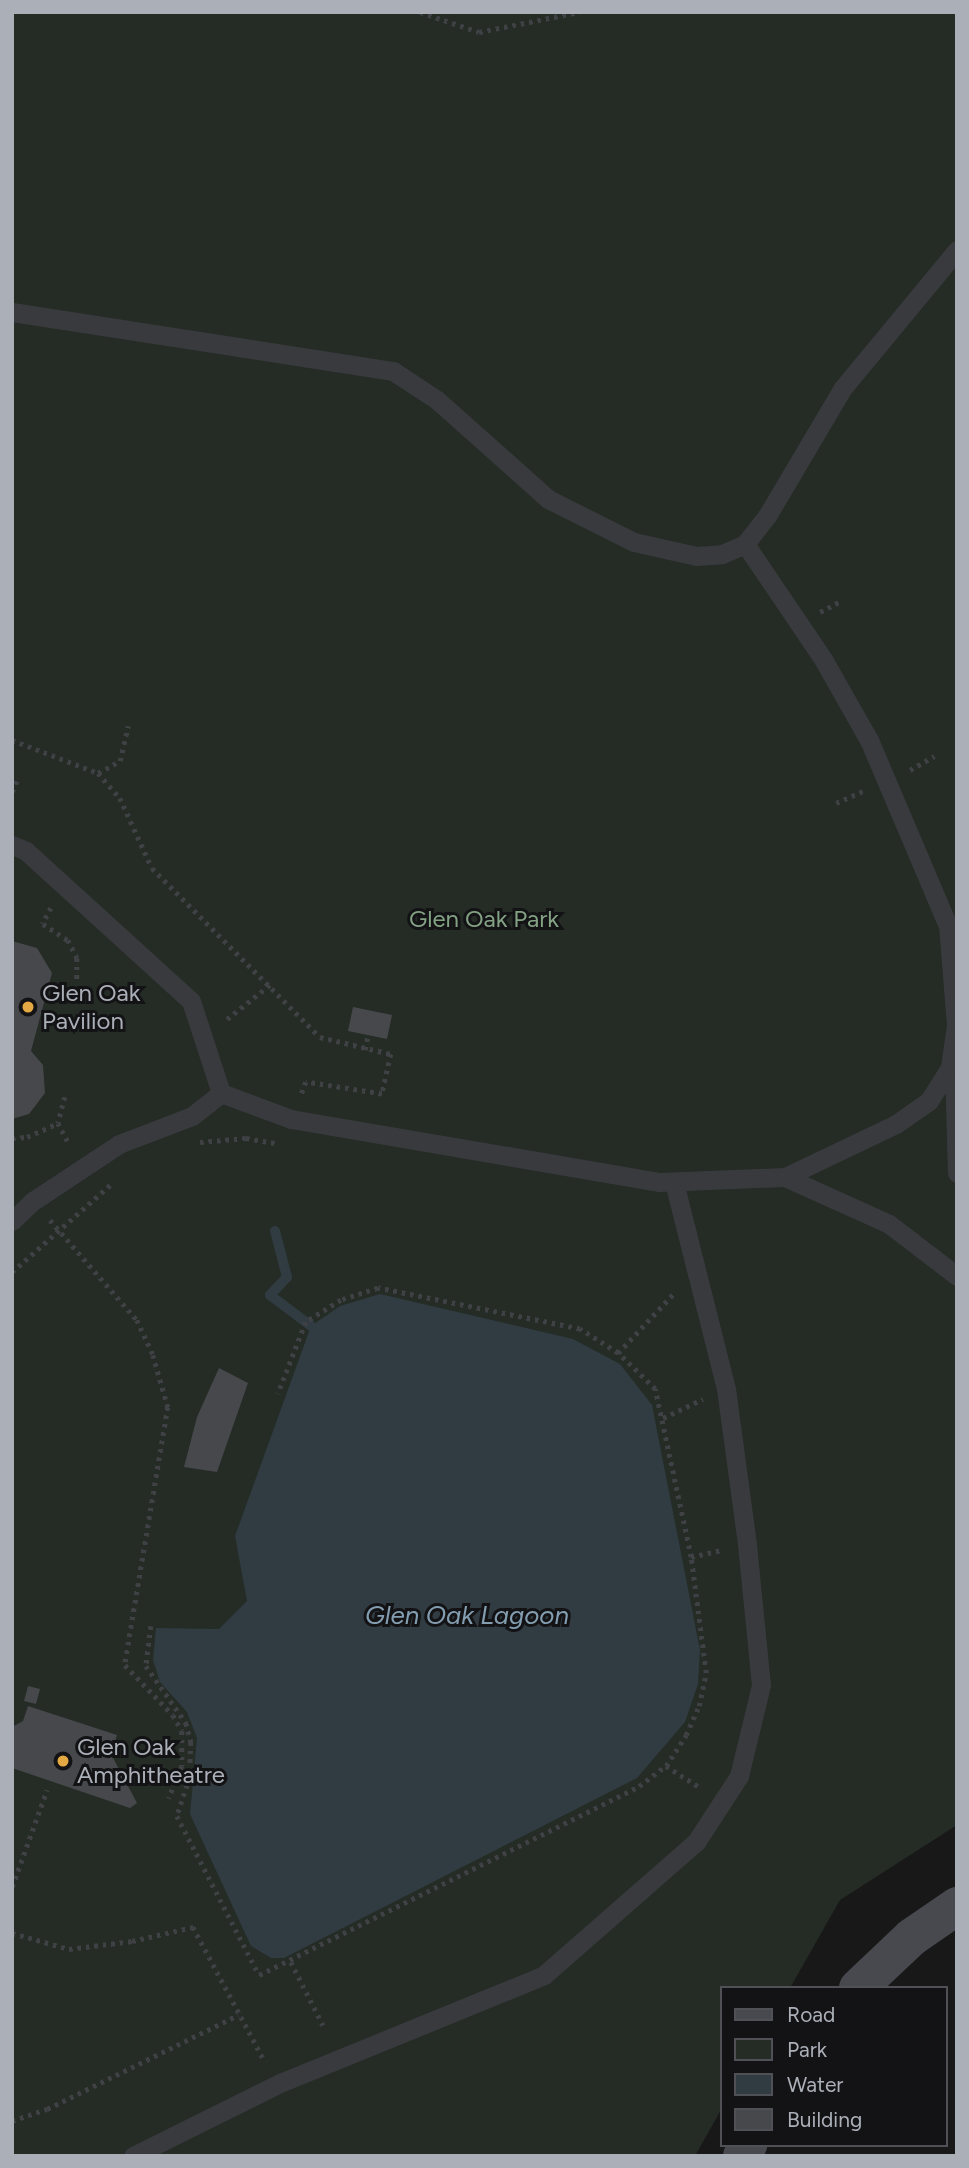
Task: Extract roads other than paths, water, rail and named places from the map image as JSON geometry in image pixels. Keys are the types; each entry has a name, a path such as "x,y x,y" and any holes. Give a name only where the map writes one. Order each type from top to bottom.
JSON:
{"street":[{"path":"860,1986 893,1955 957,1906"}],"lane":[{"path":"12,312 393,371 437,400 548,499 600,528 666,552 696,556 722,554 745,544 767,516 842,389 957,250"},
{"path":"745,544 823,659 904,815 948,926 956,1017 954,1048 957,1173"},
{"path":"12,845 26,851 191,1001 221,1093"},
{"path":"221,1093 291,1119 583,1172 674,1182 785,1177 917,1113 941,1085 954,1048"},
{"path":"12,1221 33,1201 119,1144 191,1116 221,1093"},
{"path":"785,1177 889,1224 957,1276"},
{"path":"133,2156 280,2083 544,1975 696,1842 739,1776 761,1685 726,1389 674,1182"}],"water":[{"name":"Glen Oak Lagoon","path":"380,1294 573,1339 620,1364 652,1405 700,1650 698,1684 685,1722 637,1778 284,1958 271,1958 251,1946 190,1814 197,1738 187,1712 160,1682 153,1660 156,1628 219,1629 247,1601 235,1536 311,1326 340,1306"}],"waterway":[{"path":"275,1231 287,1277 270,1295 311,1326"}],"place":[{"name":"Glen Oak Pavilion","path":"28,1007"},
{"name":"Glen Oak Amphitheatre","path":"63,1761"}],"park label":[{"name":"Glen Oak Park","path":"484,919"}]}
